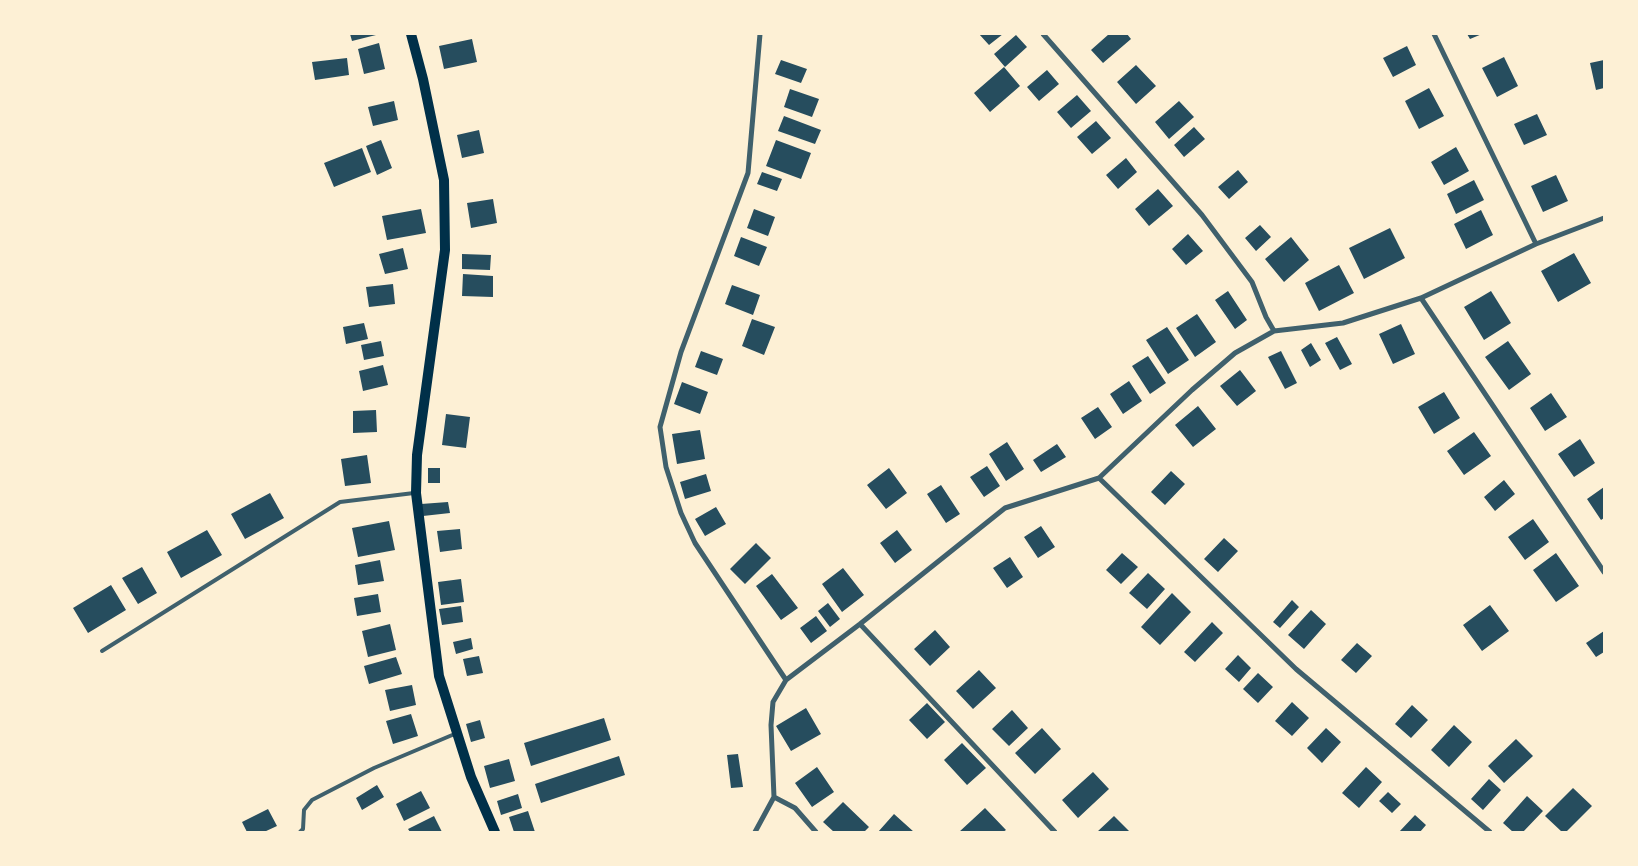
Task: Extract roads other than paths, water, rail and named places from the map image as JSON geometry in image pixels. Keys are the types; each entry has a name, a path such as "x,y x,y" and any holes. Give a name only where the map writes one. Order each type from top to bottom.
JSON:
{"main road":[{"path":"411,34 423,79 444,180 445,250 417,455 416,493 439,676 471,777 495,832"}],"street":[{"path":"760,34 748,173 681,352 660,427 666,468 681,512 695,543 786,680"},
{"path":"1043,34 1202,215 1252,282 1266,317 1274,331"},
{"path":"1434,34 1536,244"},
{"path":"755,832 774,796 773,702 786,680 860,624 1004,508 1099,478 1192,390 1235,353 1274,331 1343,323 1420,298 1536,244 1604,218"},
{"path":"1420,298 1604,572"},
{"path":"1099,478 1296,669 1490,832"},
{"path":"860,624 1055,832"},
{"path":"774,796 795,808 816,832"}],"lane":[{"path":"102,650 340,502 416,493"},
{"path":"300,832 303,829 304,810 312,800 374,768 457,733"}]}
